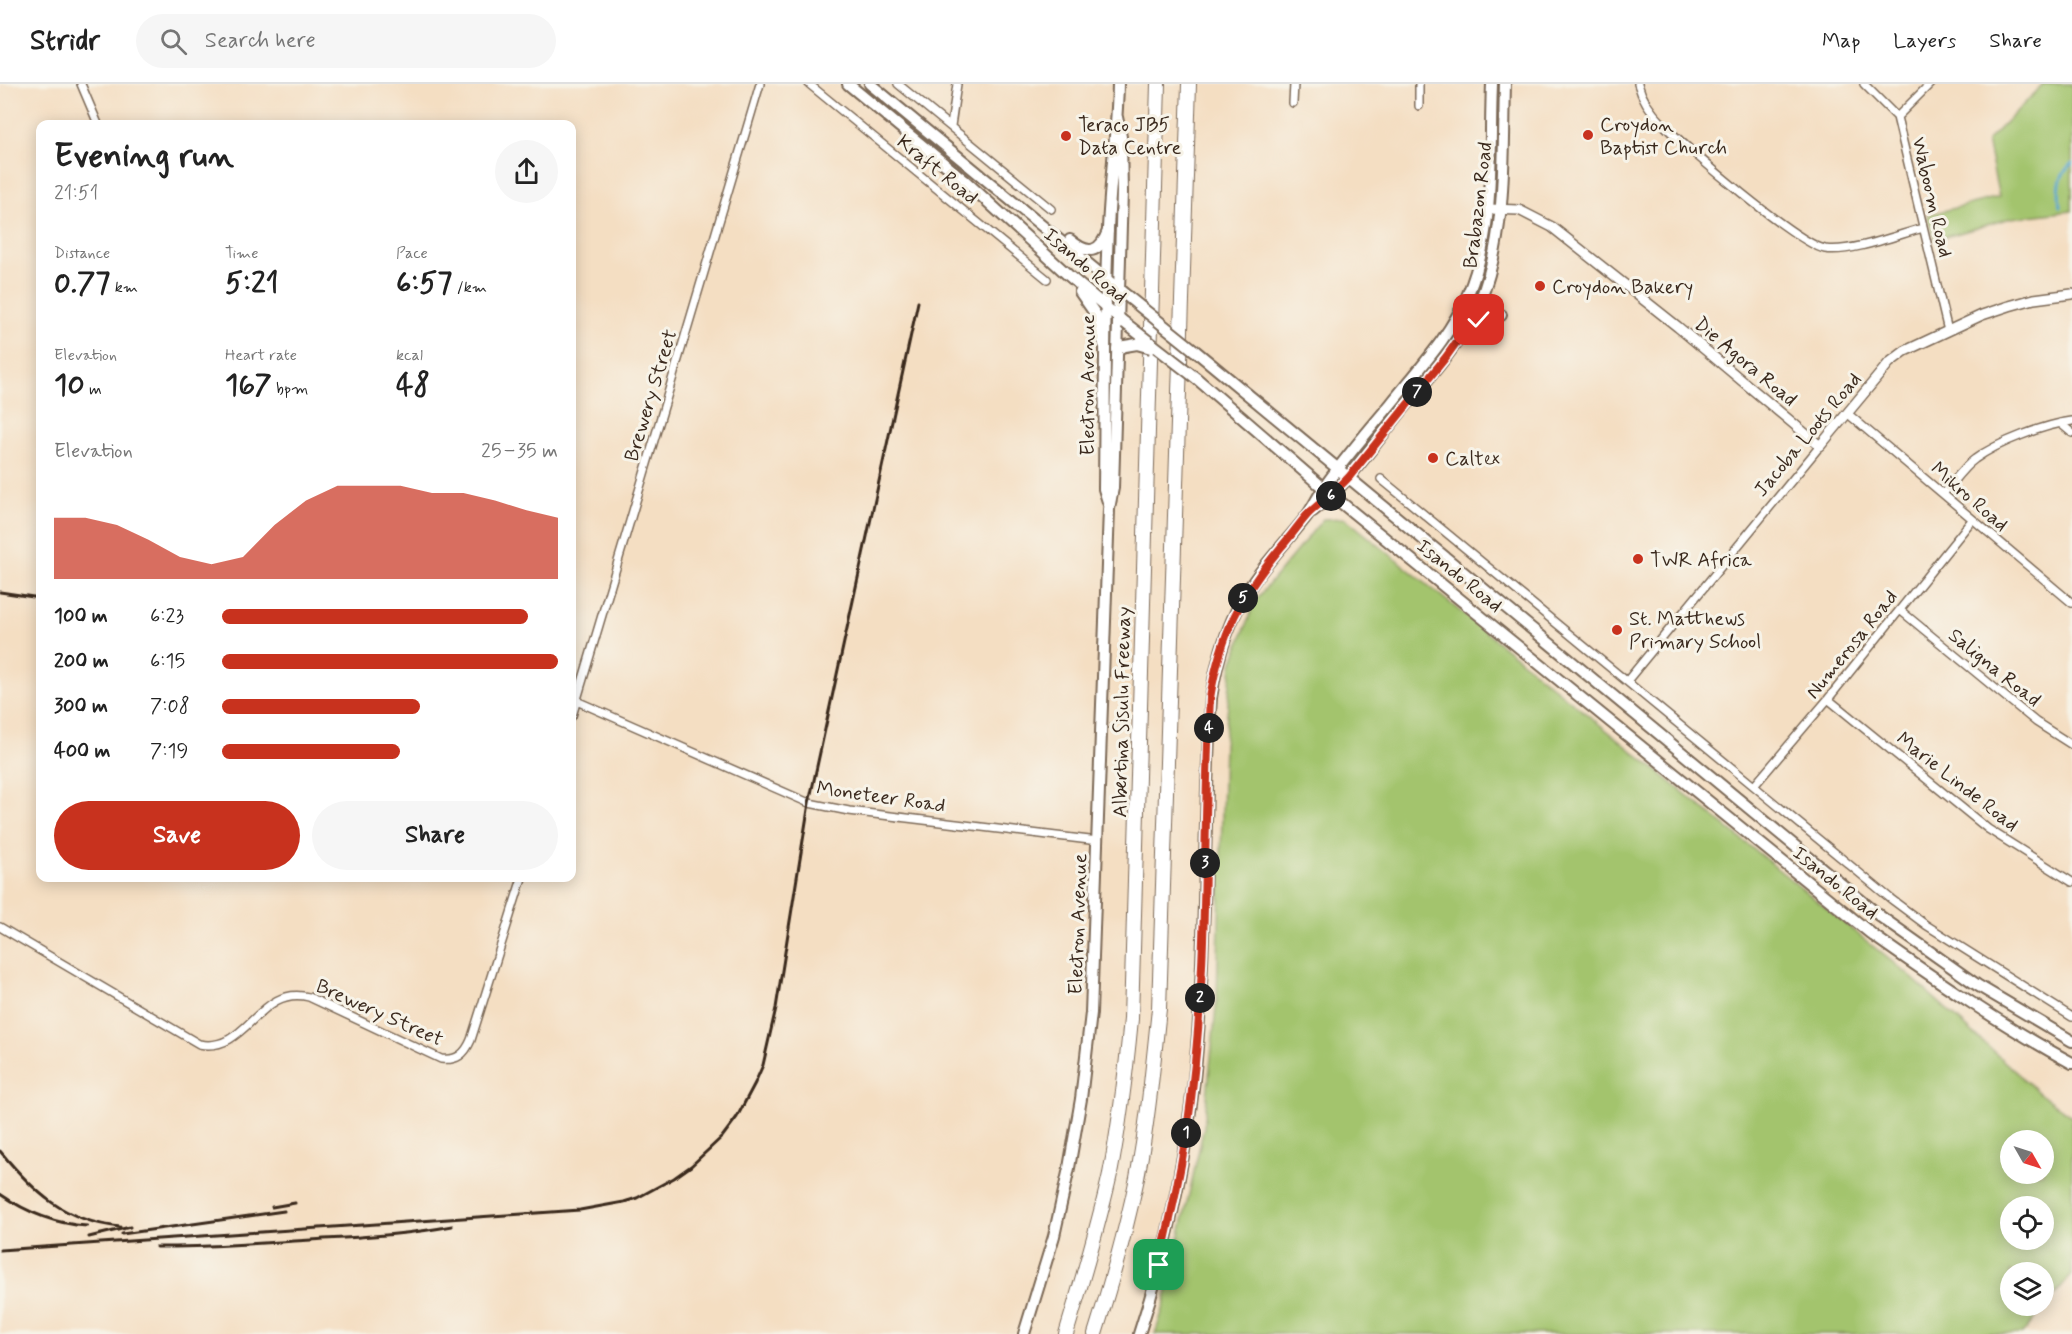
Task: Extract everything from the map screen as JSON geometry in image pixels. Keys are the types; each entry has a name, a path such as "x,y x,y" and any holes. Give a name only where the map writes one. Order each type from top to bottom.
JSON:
{"highway":[{"name":"Albertina Sisulu Freeway","path":"1066,1334 1097,1230 1110,1173 1126,1070 1131,1019 1158,84"},
{"path":"1095,1334 1123,1239 1137,1176 1150,1093 1159,1009 1189,84"}],"main road":[{"name":"Isando Road","path":"848,84 964,180 1105,308 1196,378 1328,492 1874,936 1994,1017 2072,1063"},
{"name":"Isando Road","path":"870,84 1881,917 1977,985 2072,1041"},
{"name":"Electron Avenue","path":"1024,1334 1054,1236 1081,1099 1091,1014 1110,509 1104,489 1121,348 1123,293 1122,164 1118,84"},
{"path":"1492,86 1505,86"},
{"name":"Brabazon Road","path":"1328,492 1349,477 1446,357 1465,330 1479,302 1490,271 1495,247 1492,86"},
{"name":"Brabazon Road","path":"1328,492 1338,468 1428,359 1467,297 1482,257 1494,209 1505,86"},
{"name":"Electron Avenue","path":"1109,437 1104,345 1105,308 1114,138 1118,117"},
{"path":"1047,229 1056,230 1079,247 1091,250 1101,246 1108,231"},
{"path":"1068,275 1096,315 1104,345"},
{"path":"1465,330 1479,320 1501,315"},
{"path":"1121,348 1137,344 1160,351"},
{"path":"1139,1334 1159,1265 1178,1183 1194,1080 1200,1006 1209,729 1214,674 1224,639 1241,602 1266,565 1328,492"}],"street":[{"path":"81,84 96,120"},
{"name":"Brewery Street","path":"576,693 760,84"},
{"name":"Kraft Road","path":"809,84 1047,279"},
{"path":"898,84 1051,209"},
{"path":"951,126 957,84"},
{"path":"1293,103 1294,84"},
{"path":"1419,84 1419,106"},
{"path":"1638,84 1643,98 1662,123 1741,191 1810,243 1828,249 1850,248 1923,228"},
{"name":"Waboom Road","path":"1864,84 1898,117 1948,331"},
{"path":"1898,117 1930,84"},
{"name":"Die Agora Road","path":"1494,209 1519,210 1552,227 1678,327 1821,446"},
{"name":"Jacoba Loots Road","path":"1626,681 1896,357 1982,315 2019,303 2072,294"},
{"name":"Mikro Road","path":"1847,413 2072,603"},
{"path":"1943,494 1975,459 2027,434 2072,421"},
{"path":"2060,423 2072,433"},
{"name":"Isando Road","path":"1381,479 1926,925 2072,1017"},
{"name":"Numerosa Road","path":"1754,786 1828,699 1972,520"},
{"name":"Saligna Road","path":"1900,610 2036,722 2072,745"},
{"name":"Marie Linde Road","path":"1828,699 1988,829 2072,882"},
{"name":"Moneteer Road","path":"576,701 809,803 849,811 1098,841"},
{"name":"Brewery Street","path":"0,927 199,1044 208,1046 224,1042 275,1001 290,995 300,995 309,997 441,1059 448,1060 460,1056 471,1040 521,882"}],"green space":[{"path":"2044,84 2072,84 2072,211 2011,218 1935,240 1927,215 1999,197 1987,141"},
{"path":"1345,518 1911,977 2039,1093 2072,1117 2072,1275 2054,1296 2054,1262 2000,1262 2000,1316 2037,1316 2022,1334 1155,1334 1164,1306 1204,1127 1217,997 1224,744 1232,664 1255,601 1323,519"}],"waterway":[{"path":"2060,207 2060,183 2072,163"}],"railway":[{"path":"0,1250 580,1210 637,1198 691,1166 722,1137 737,1117 763,1065 776,1008 809,803 918,302"},
{"path":"0,592 36,597"},
{"path":"0,1151 25,1179 51,1202 82,1218 120,1227"},
{"path":"0,1194 41,1216 64,1223 87,1226"},
{"path":"272,1207 295,1203"},
{"path":"122,1234 284,1211"},
{"path":"156,1247 364,1237 452,1226"},
{"path":"89,1237 130,1227"}],"place":[{"name":"Croydon Baptist Church","path":"1588,135"},
{"name":"Teraco JB5 Data Centre","path":"1066,136"},
{"name":"Croydon Bakery","path":"1540,286"},
{"name":"Caltex","path":"1433,458"},
{"name":"TWR Africa","path":"1638,559"},
{"name":"St. Matthews Primary School","path":"1617,630"}],"route":[{"path":"1159,1265 1178,1183 1194,1080 1200,1006 1210,698 1224,639 1241,602 1266,565 1308,515 1349,477 1428,380 1465,330 1473,322 1479,320"}]}
